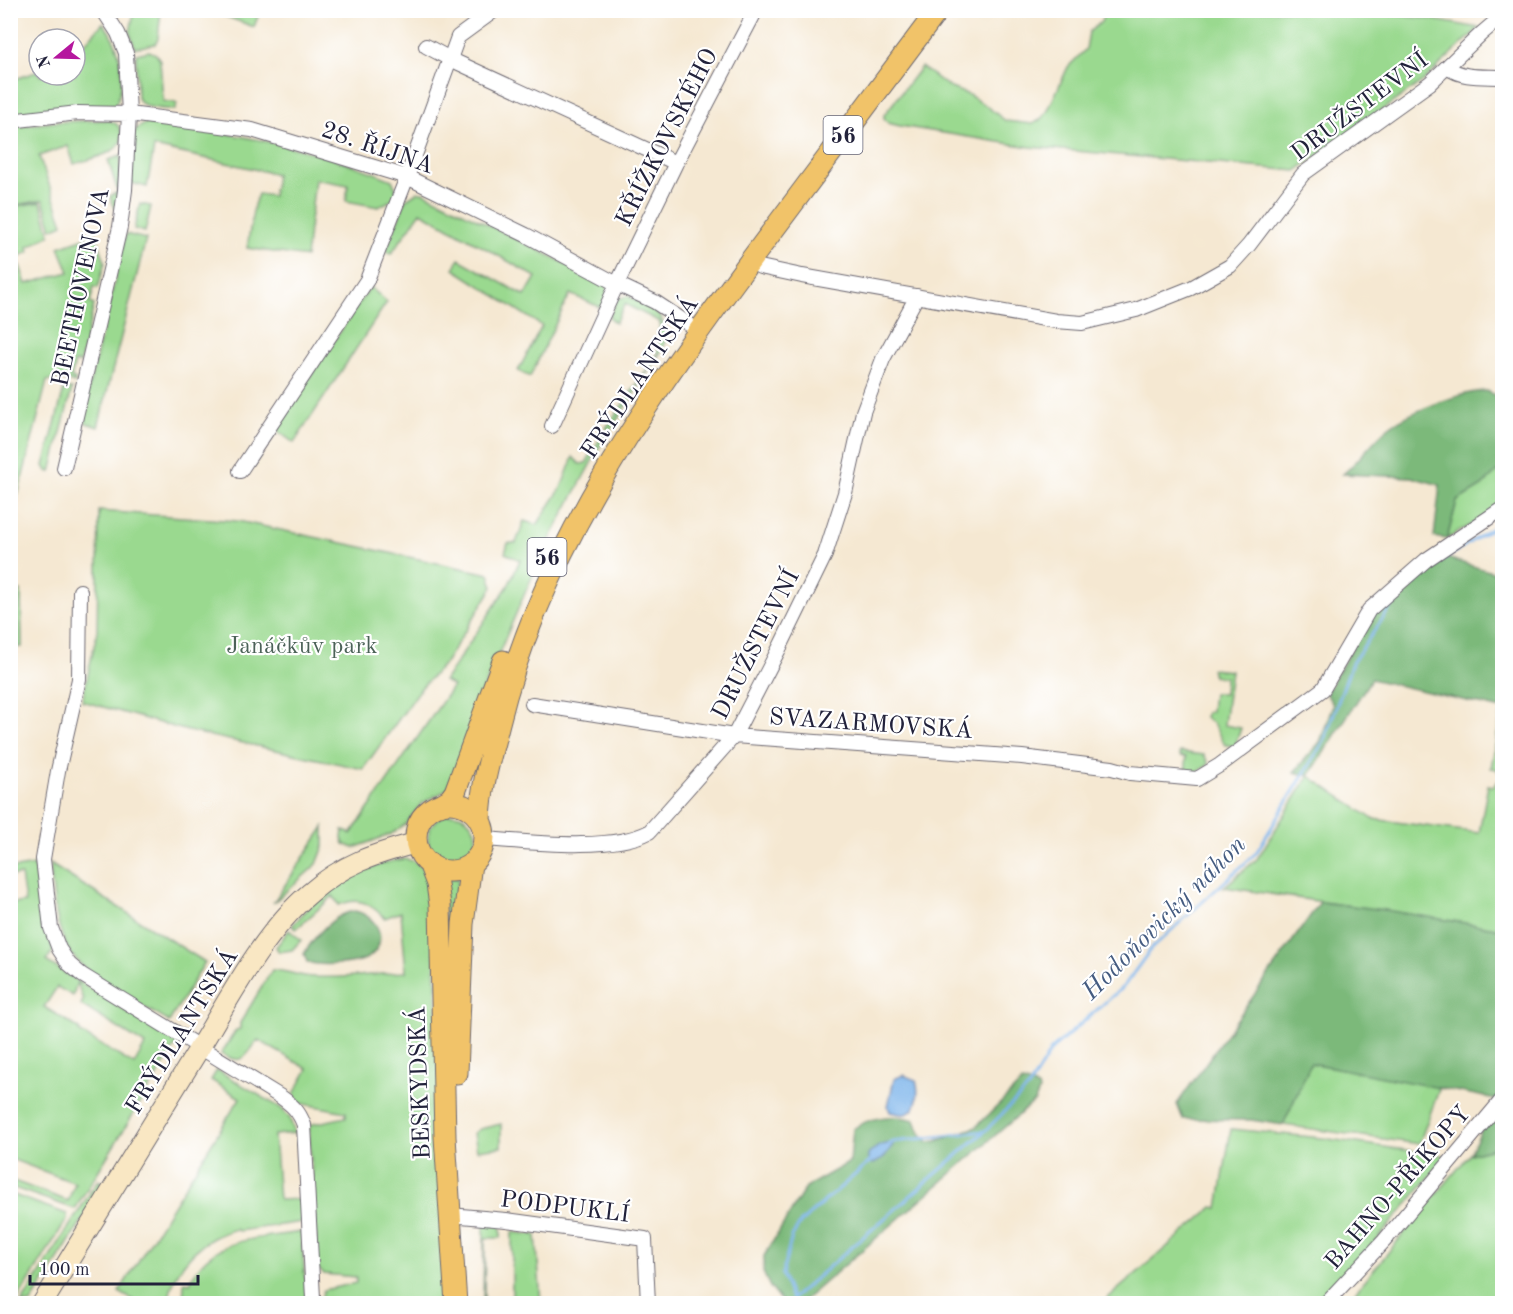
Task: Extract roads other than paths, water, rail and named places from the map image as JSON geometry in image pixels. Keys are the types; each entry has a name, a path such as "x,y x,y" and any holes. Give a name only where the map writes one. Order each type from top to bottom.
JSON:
{"main road":[{"name":"FRÝDLANTSKÁ","path":"483,830 483,784 505,695 522,643 559,559 599,485 740,256 924,10"},
{"name":"FRÝDLANTSKÁ","path":"440,805 450,799 455,792 475,732 511,640 549,554 613,439 652,379 750,261 938,10"},
{"path":"440,805 460,806 472,811 483,830"},
{"name":"56","path":"429,863 421,854 416,843 416,831 421,819 429,810 440,805"},
{"name":"56","path":"471,864 480,853 483,830"},
{"path":"429,863 440,870 453,872 471,864"},
{"name":"BESKYDSKÁ","path":"429,863 437,884 440,905 443,1065 466,1304"},
{"name":"BESKYDSKÁ","path":"456,1304 457,1064 463,924 471,864"}],"street":[{"name":"BEETHOVENOVA","path":"64,468 120,227 125,190 129,114 126,53 118,33 103,10"},
{"path":"240,471 363,287 408,177 458,37 495,10"},
{"name":"KŘÍŽKOVSKÉHO","path":"552,426 676,163 756,10"},
{"name":"DRUŽSTEVNÍ","path":"750,261 760,267 802,276 1056,321 1082,323 1136,310 1191,288 1230,266 1249,245 1303,174 1416,94 1503,16"},
{"path":"426,46 676,163"},
{"path":"1447,67 1467,76 1503,77"},
{"name":"28. ŘÍJNA","path":"10,121 78,113 129,114 252,130 408,177 655,302 695,329"},
{"name":"DRUŽSTEVNÍ","path":"483,830 605,844 643,835 649,832 734,736 825,555 845,493 867,401 883,359 917,297"},
{"name":"SVAZARMOVSKÁ","path":"532,704 734,736 1022,757 1197,779 1206,775 1323,689 1369,610 1426,560 1503,509"},
{"path":"80,591 78,679 58,771 43,859 51,928 58,949 69,964 82,975 281,1097 300,1114 304,1125 313,1298"},
{"name":"FRÝDLANTSKÁ","path":"42,1304 247,971 274,932 300,902 322,883 351,864 386,850 416,843"},
{"name":"BAHNO-PŘÍKOPY","path":"1325,1304 1384,1241 1503,1100"},
{"name":"PODPUKLÍ","path":"456,1215 645,1239 648,1304"}],"water":[{"path":"903,1075 916,1080 918,1095 915,1105 910,1112 905,1114 890,1112 888,1106 894,1079"},
{"path":"892,1143 893,1145 883,1159 873,1164 868,1161 868,1155 873,1150 881,1145"}],"waterway":[{"name":"Hodoňovický náhon","path":"873,1159 801,1222 792,1236 782,1274 792,1299 985,1131 1030,1086 1051,1050 1124,986 1151,949 1256,853 1324,741 1352,663 1397,598 1431,567 1502,522"},
{"path":"889,1145 893,1142 985,1131"}],"park label":[{"name":"Janáčkův park","path":"302,645"}]}
